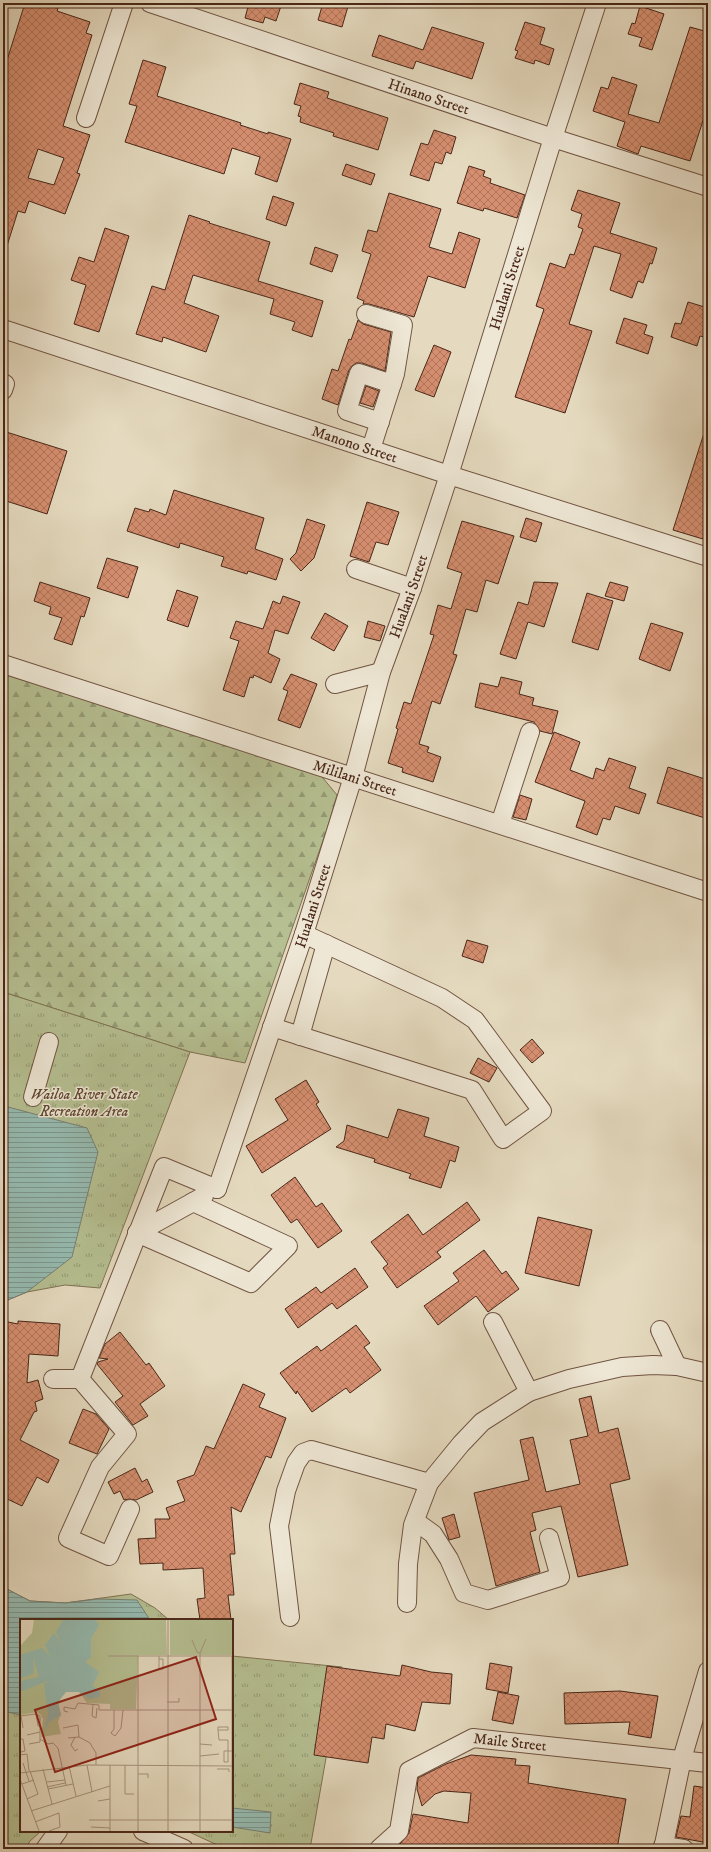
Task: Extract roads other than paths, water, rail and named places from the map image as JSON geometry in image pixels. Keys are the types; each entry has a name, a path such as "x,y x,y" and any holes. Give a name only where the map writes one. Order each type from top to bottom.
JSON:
{"street":[{"path":"86,118 124,3"},
{"name":"Hinano Street","path":"150,3 553,138 708,187"},
{"name":"Hualani Street","path":"217,1189 304,934 353,777 381,672 412,588 449,475 553,138 597,3"},
{"path":"366,314 403,326 400,353 392,384 371,449"},
{"name":"Manono Street","path":"3,329 449,475 708,557"},
{"path":"380,422 347,411 359,373 392,384"},
{"path":"3,383 5,384 3,390"},
{"path":"356,569 412,588"},
{"name":"Mililani Street","path":"3,664 708,892"},
{"path":"335,684 381,672"},
{"path":"500,824 530,732"},
{"path":"272,1027 472,1090 503,1139 542,1111 475,1020 442,998 304,934"},
{"path":"300,1036 326,944"},
{"path":"33,1097 49,1042"},
{"path":"80,1379 164,1166 217,1189"},
{"path":"137,1233 217,1189"},
{"path":"137,1233 251,1282 288,1246 193,1202"},
{"path":"493,1322 529,1392"},
{"path":"660,1330 677,1366"},
{"path":"407,1603 408,1559 415,1521 429,1483 461,1444 482,1422 529,1392 569,1379 622,1367 653,1365 677,1366 708,1373"},
{"path":"54,1379 80,1379 127,1434 100,1467 68,1538 109,1556 130,1509"},
{"path":"290,1617 279,1526 286,1491 296,1463 304,1453 312,1450 429,1483"},
{"path":"415,1521 433,1534 449,1559 464,1593 488,1600 560,1577 549,1538"},
{"path":"684,1849 663,1847 682,1759 707,1680"},
{"name":"Maile Street","path":"379,1849 399,1831 409,1771 474,1738 682,1759"},
{"path":"682,1759 708,1763"},
{"path":"45,1849 57,1832"},
{"path":"145,1832 184,1849"}],"water":[{"path":"8,1107 87,1128 98,1152 72,1257 27,1292 3,1302 3,1109"},
{"path":"3,1587 30,1601 65,1603 98,1599 137,1600 149,1619 20,1619 20,1715 3,1711"},
{"path":"233,1808 271,1812 270,1833 233,1827"}],"park label":[{"name":"Wailoa River State Recreation Area","path":"84,1102"}]}
